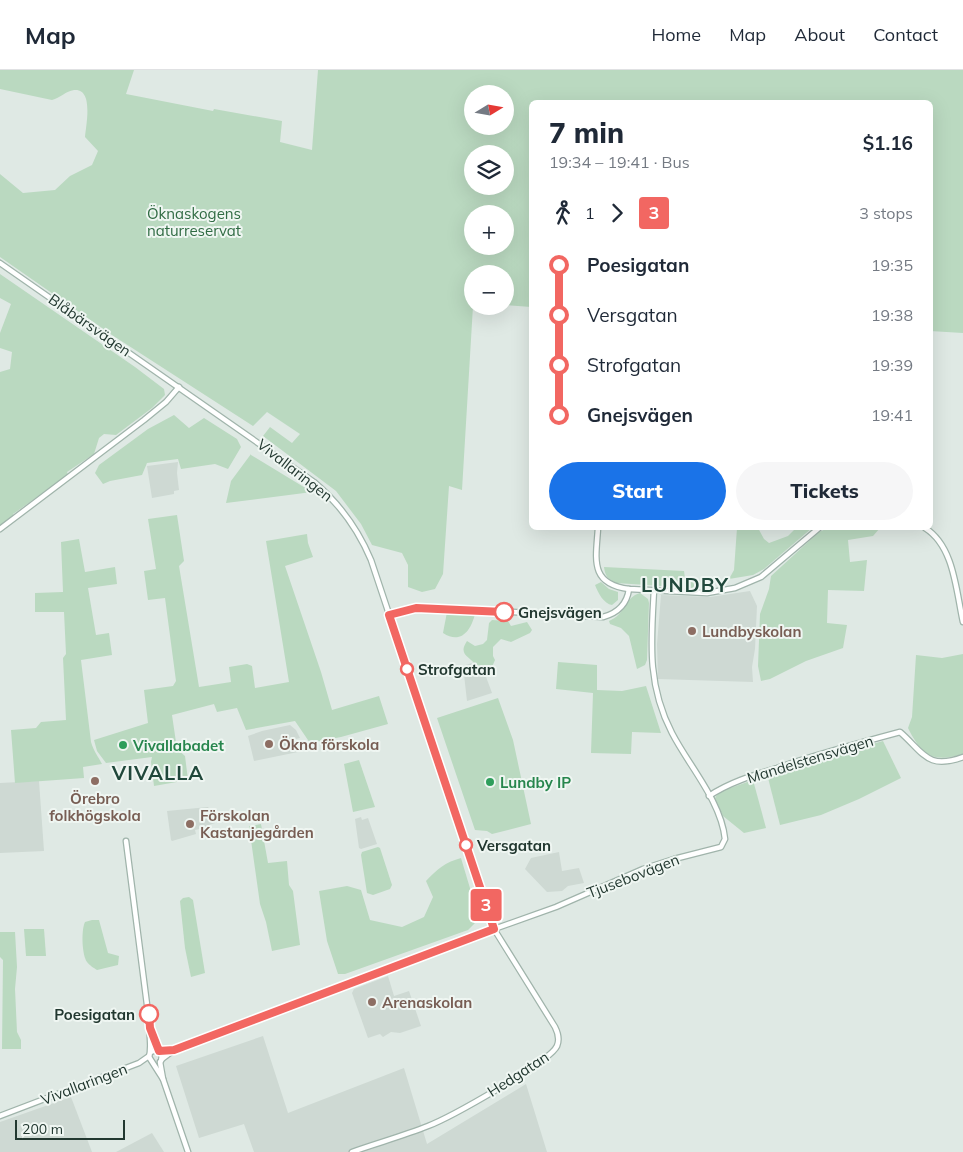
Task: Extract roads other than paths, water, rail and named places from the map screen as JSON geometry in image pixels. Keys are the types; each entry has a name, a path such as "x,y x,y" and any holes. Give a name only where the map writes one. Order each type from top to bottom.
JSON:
{"street":[{"name":"Blåbärsvägen","path":"0,262 180,387"},
{"path":"0,529 151,414 180,387"},
{"name":"Vivallaringen","path":"180,387 314,482 336,502 350,520 366,549 494,929"},
{"path":"598,530 597,559 599,572 613,586 629,589 706,593 723,591 748,583 769,571 817,530"},
{"path":"926,530 940,542 948,556 963,622"},
{"path":"389,615 416,608 437,608 603,617 613,614 622,608 629,589"},
{"path":"654,590 651,654 656,692 673,734 709,796"},
{"name":"Mandelstensvägen","path":"709,796 745,778 850,745 900,732 926,758 932,761 945,762 963,757"},
{"name":"Tjusebovägen","path":"494,929 556,907 643,869 722,847 725,842 725,833 709,796"},
{"path":"126,841 150,1028 162,1054 163,1079 188,1152"},
{"path":"161,1060 174,1050 494,929"},
{"name":"Hedgatan","path":"352,1152 428,1126 457,1112 511,1080 551,1054 556,1048 558,1039 555,1028 494,929"},
{"path":"150,1028 150,1054 163,1079"},
{"path":"150,1054 174,1050"},
{"name":"Vivallaringen","path":"140,1063 150,1054"},
{"name":"Vivallaringen","path":"0,1116 140,1063 153,1063 161,1060"}],"place":[{"name":"Gnejsvägen","path":"504,612"},
{"name":"Lundbyskolan","path":"692,631"},
{"name":"Strofgatan","path":"407,669"},
{"name":"Ökna förskola","path":"269,744"},
{"name":"Vivallabadet","path":"123,745"},
{"name":"Örebro folkhögskola","path":"95,781"},
{"name":"Lundby IP","path":"490,782"},
{"name":"Förskolan Kastanjegården","path":"190,824"},
{"name":"Versgatan","path":"466,845"},
{"name":"Arenaskolan","path":"372,1002"},
{"name":"Poesigatan","path":"149,1014"}],"district":[{"name":"LUNDBY","path":"685,584"},
{"name":"VIVALLA","path":"158,772"}],"park label":[{"name":"Öknaskogens naturreservat","path":"194,222"}]}
